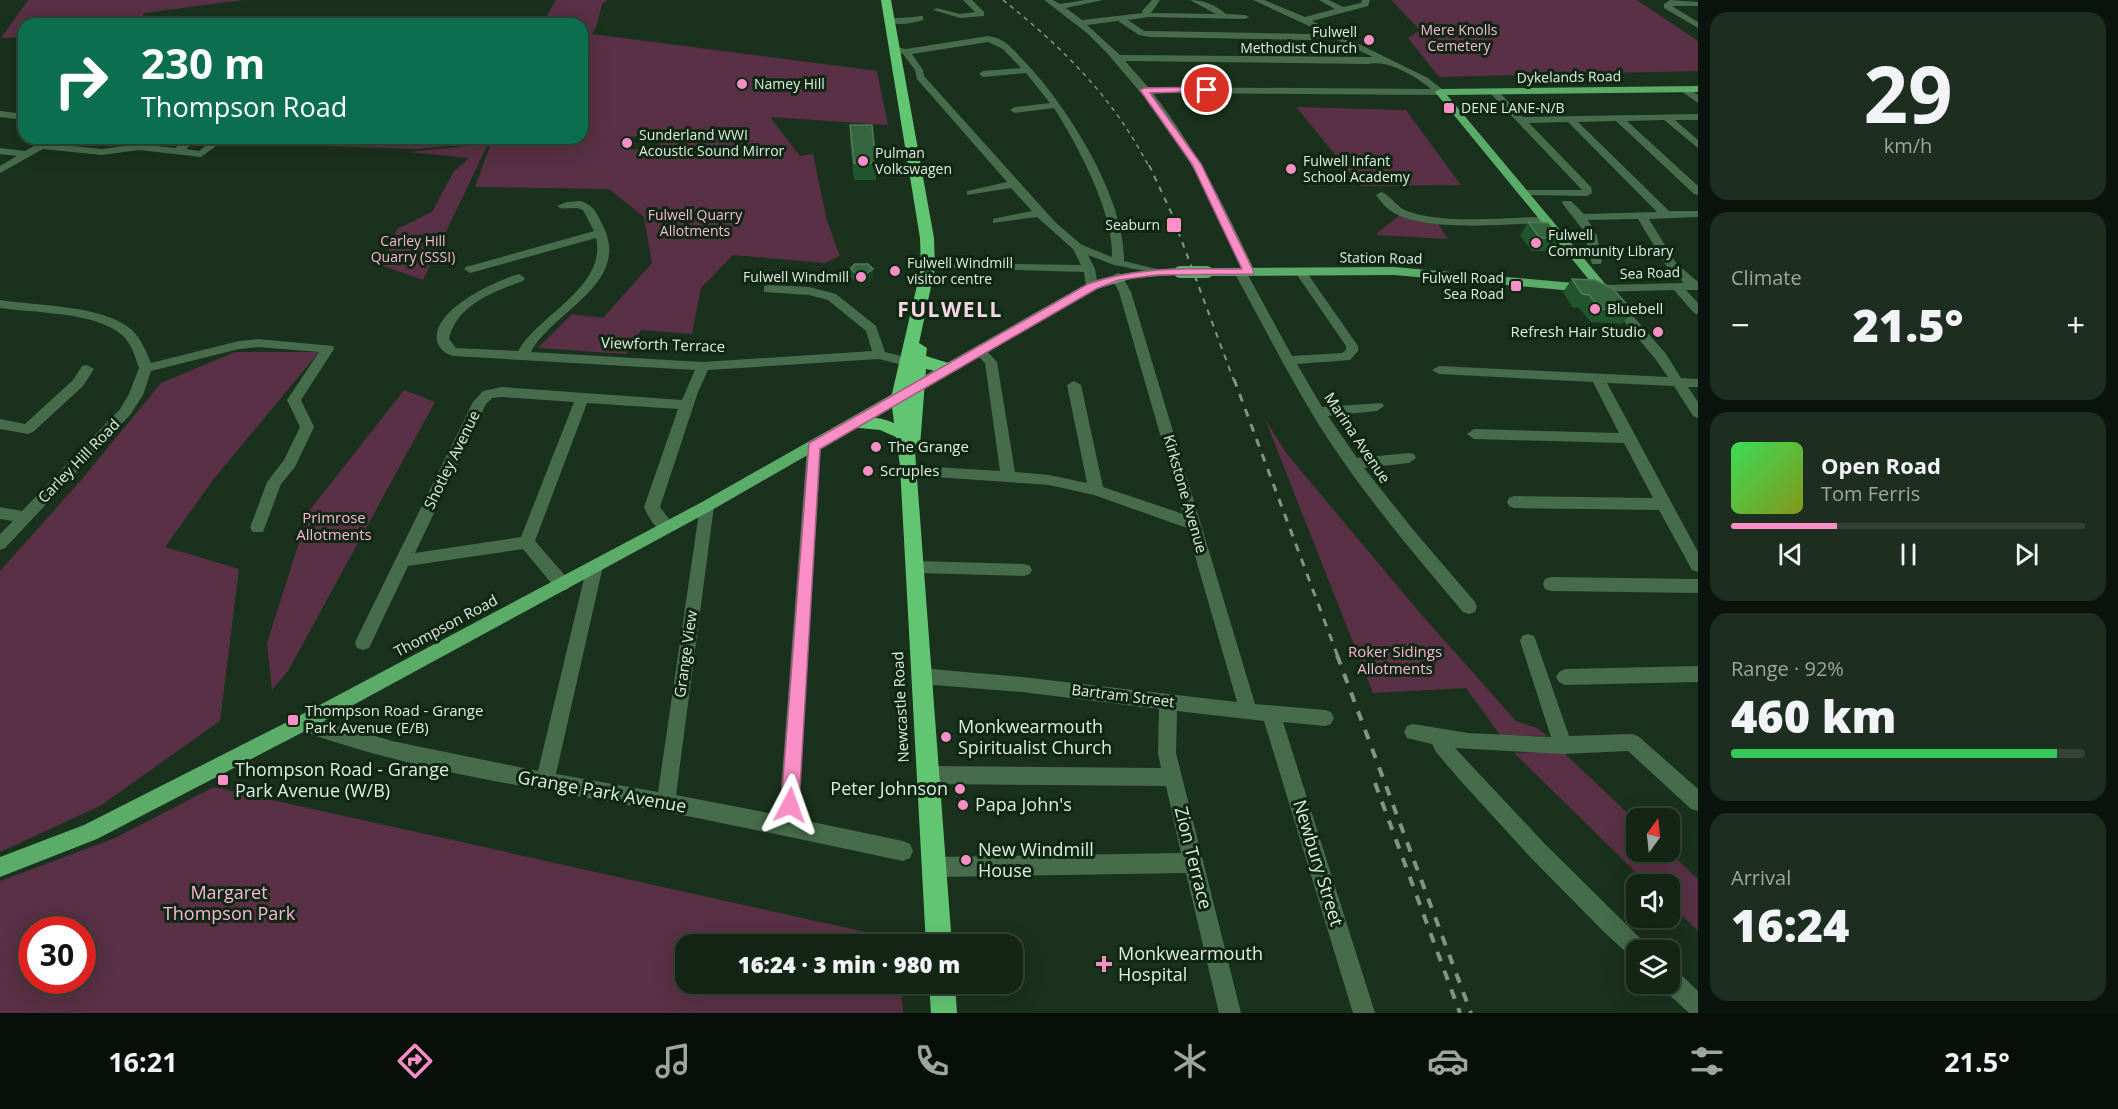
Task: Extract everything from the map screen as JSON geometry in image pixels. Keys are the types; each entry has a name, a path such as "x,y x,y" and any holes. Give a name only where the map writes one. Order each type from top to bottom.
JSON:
{"highway":[{"path":"886,0 889,21 899,55 927,238 928,268 918,316 913,361 899,398"},
{"path":"913,361 949,369"},
{"name":"Newcastle Road","path":"909,466 918,387 913,361"},
{"name":"Newcastle Road","path":"899,398 909,466 938,934"},
{"path":"855,423 882,424 904,434"},
{"path":"943,994 944,1013"}],"main road":[{"name":"Dykelands Road","path":"1440,92 1698,89"},
{"path":"1440,92 1603,289"},
{"name":"Station Road","path":"980,352 1118,270 1406,272 1603,289"},
{"name":"Thompson Road","path":"0,867 90,832 303,723 667,528 980,352"}],"street":[{"path":"938,10 949,17 981,14 967,0"},
{"name":"Marina Avenue","path":"1047,0 1080,23 1116,58 1144,90 1197,164 1245,272 1318,412 1402,528 1469,607"},
{"path":"1059,7 1100,0"},
{"path":"1149,15 1147,8 1156,0"},
{"path":"1194,0 1223,16"},
{"path":"1206,5 1223,0"},
{"path":"1257,0 1304,20 1425,80 1440,92"},
{"path":"1323,0 1342,10"},
{"path":"1304,20 1365,4 1366,0"},
{"path":"1698,4 1672,2 1667,6 1698,26"},
{"path":"1080,23 1149,15 1245,17"},
{"path":"1119,18 1142,33 1151,34 1311,37 1329,33"},
{"path":"889,21 915,21"},
{"name":"Kirkstone Avenue","path":"899,55 994,39 1000,41 1028,70 1056,105 1075,136 1101,191 1120,247 1118,270 1249,712"},
{"path":"899,55 915,64 920,77 950,107 1039,213 1058,232 1078,247 1118,270"},
{"path":"1116,58 1368,61 1379,59"},
{"path":"983,74 1028,70"},
{"path":"1684,89 1698,100"},
{"path":"1144,90 1440,92"},
{"path":"1494,92 1587,189 1587,193 1523,193"},
{"path":"1015,110 1056,105"},
{"path":"0,114 18,116"},
{"path":"1666,117 1698,145"},
{"path":"1522,120 1698,117"},
{"path":"1618,118 1698,192"},
{"path":"1569,119 1666,215"},
{"path":"0,170 45,144"},
{"path":"177,151 187,144"},
{"path":"42,146 88,151 139,147 201,154 214,144"},
{"path":"0,151 28,154"},
{"path":"971,193 1014,184"},
{"path":"1381,195 1390,206 1403,213 1423,218 1547,220"},
{"path":"523,355 531,341 561,313 601,266 603,259 601,233 586,206 574,203 562,206"},
{"path":"1568,203 1582,217 1594,240 1596,262"},
{"path":"998,221 1039,213"},
{"path":"1582,217 1698,214"},
{"path":"1641,215 1671,265 1697,286"},
{"path":"470,269 601,233"},
{"path":"1078,247 1089,269 1092,286"},
{"path":"954,266 1089,269"},
{"path":"1289,360 1345,357 1352,351 1352,346 1301,272"},
{"name":"Viewforth Terrace","path":"519,278 480,295 459,312 443,332 442,340 445,347 453,352 703,366 879,355 913,361"},
{"name":"Sea Road","path":"1603,289 1697,286"},
{"path":"1677,287 1698,310"},
{"path":"1603,289 1661,357 1698,413"},
{"path":"768,290 809,291 832,297 872,329 879,355"},
{"path":"0,304 101,320 123,329 136,344 146,368 239,345 258,343 328,349 294,400 307,427 290,463 274,482 258,528"},
{"path":"980,352 991,362 1008,476"},
{"path":"667,528 655,515 652,507 703,366"},
{"name":"Carley Hill Road","path":"0,544 125,412 136,395 146,368"},
{"path":"0,424 28,429 78,383 87,369"},
{"path":"1439,370 1698,383"},
{"path":"1598,377 1663,504 1698,566"},
{"path":"1074,385 1096,490"},
{"name":"Shotley Avenue","path":"363,643 480,402 488,394 502,392 687,405"},
{"path":"527,542 582,398"},
{"path":"1318,412 1377,406"},
{"path":"1474,434 1629,438"},
{"path":"788,828 814,446"},
{"path":"1354,464 1409,458"},
{"path":"935,472 1049,480 1096,490 1194,524"},
{"path":"1514,502 1663,504"},
{"name":"Grange View","path":"666,802 707,506"},
{"path":"0,513 26,517"},
{"path":"403,561 527,542"},
{"path":"527,542 562,584"},
{"path":"545,782 595,566"},
{"path":"915,567 1024,570"},
{"path":"1551,584 1698,586"},
{"path":"1527,648 1563,746"},
{"name":"Bartram Street","path":"921,676 1003,681 1249,712 1325,718"},
{"path":"1565,677 1697,676"},
{"name":"Zion Terrace","path":"1168,702 1167,753 1230,1013"},
{"name":"Newbury Street","path":"1271,714 1364,1013"},
{"name":"Grange Park Avenue","path":"303,723 342,736 427,757 545,782 666,802 903,851"},
{"path":"1413,732 1500,745 1563,746 1632,742 1698,802"},
{"path":"1438,737 1442,746 1488,799 1586,901 1627,940"},
{"path":"927,775 1173,777"},
{"path":"933,867 1194,863"},
{"path":"1680,989 1698,1006"}],"green space":[{"path":"28,0 243,0 144,13 143,18 18,18 18,37 1,38"},
{"name":"Fulwell Quarry Allotments","path":"556,0 608,0 602,4 597,25 592,34 877,71 888,125 770,117 800,156 813,154 827,221 840,256 825,263 733,255 701,288 692,334 641,330 626,354 538,348 572,314 603,318 652,263 644,217 609,189 475,187 492,144 588,144 588,18 546,18","holes":["661,133 659,146 631,150 623,138"]},
{"name":"Mere Knolls Cemetery","path":"1391,0 1637,0 1698,41 1698,71 1439,77 1408,38 1420,30"},
{"path":"1296,107 1406,110 1461,185 1361,186"},
{"path":"304,144 466,144 418,149"},
{"name":"Carley Hill Quarry (SSSI)","path":"488,144 423,280 383,266 397,229 432,212 454,171 469,158 409,152"},
{"path":"1400,215 1437,222 1448,239 1375,235"},
{"path":"235,352 319,352 213,480 165,547 239,569 220,721 100,806 0,852 0,571 82,479 161,383"},
{"name":"Primrose Allotments","path":"404,390 435,402 288,671 272,690 267,643 309,511"},
{"name":"Roker Sidings Allotments","path":"1265,419 1287,454 1420,613 1516,721 1537,728 1547,736 1500,735 1466,688 1373,693"},
{"path":"1562,751 1626,812 1626,862 1680,862 1698,879 1698,931 1680,914 1680,874 1638,874 1514,753"},
{"name":"Margaret Thompson Park","path":"214,787 875,934 675,934 675,994 902,994 903,1013 0,1013 0,881 115,838"}],"building":[{"path":"850,125 872,125 876,163 854,163"},
{"path":"1528,222 1548,223 1560,238 1540,238"},
{"path":"855,264 868,264 873,269 866,274 859,275 850,269"},
{"path":"1572,279 1595,280 1612,288 1633,311 1601,309 1589,295 1582,294"}],"railway":[{"path":"1003,0 1046,36 1085,75 1120,118 1149,167"},
{"path":"1149,165 1171,212 1234,381"},
{"path":"1234,379 1338,657"},
{"path":"1337,655 1471,1013"},
{"path":"1375,783 1460,1013"}],"place":[{"name":"Fulwell Methodist Church","path":"1369,40"},
{"name":"Namey Hill","path":"742,84"},
{"name":"DENE LANE-N/B","path":"1449,108"},
{"name":"Sunderland WWI Acoustic Sound Mirror","path":"627,143"},
{"name":"Pulman Volkswagen","path":"863,161"},
{"name":"Fulwell Infant School Academy","path":"1291,169"},
{"name":"Seaburn","path":"1174,225"},
{"name":"Fulwell Community Library","path":"1536,243"},
{"name":"Fulwell Windmill visitor centre","path":"895,271"},
{"name":"Fulwell Windmill","path":"861,277"},
{"name":"Fulwell Road Sea Road","path":"1516,286"},
{"name":"Bluebell","path":"1595,309"},
{"name":"Refresh Hair Studio","path":"1658,332"},
{"name":"The Grange","path":"876,447"},
{"name":"Scruples","path":"868,471"},
{"name":"Thompson Road - Grange Park Avenue (E/B)","path":"293,720"},
{"name":"Monkwearmouth Spiritualist Church","path":"946,737"},
{"name":"Thompson Road - Grange Park Avenue (W/B)","path":"223,780"},
{"name":"Peter Johnson","path":"960,789"},
{"name":"Papa John's","path":"963,805"},
{"name":"New Windmill House","path":"966,860"},
{"name":"Monkwearmouth Hospital","path":"1104,964"}],"district":[{"name":"FULWELL","path":"950,310"}],"route":[{"path":"790,805 814,446 1092,286 1134,274 1249,272 1197,164 1144,90 1207,90"}]}
